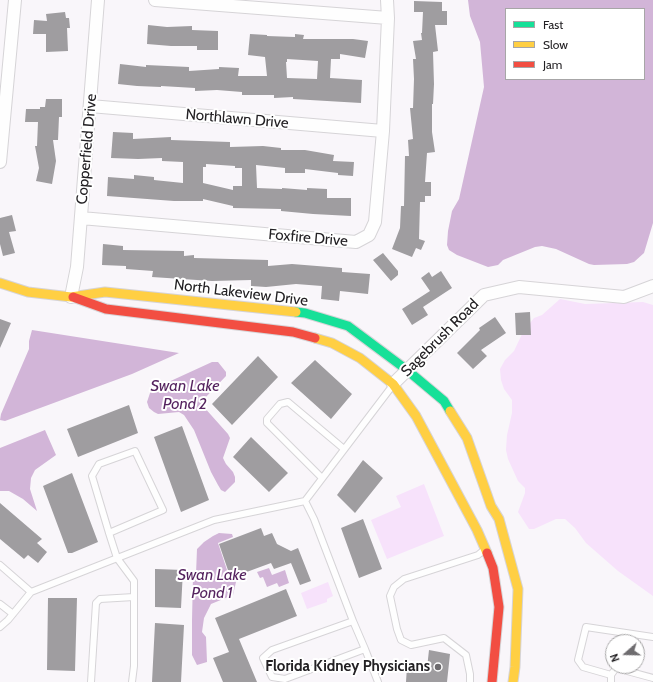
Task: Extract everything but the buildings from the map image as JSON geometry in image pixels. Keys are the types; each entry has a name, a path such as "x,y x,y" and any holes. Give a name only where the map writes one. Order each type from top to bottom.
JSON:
{"street":[{"path":"0,162 15,0"},
{"name":"Copperfield Drive","path":"71,297 77,266 98,0"},
{"path":"155,0 388,18"},
{"name":"Foxfire Drive","path":"81,218 356,242 368,235 375,222 383,131 388,0"},
{"name":"Northlawn Drive","path":"90,106 383,131"},
{"name":"North Lakeview Drive","path":"0,283 28,292 71,297 106,309 238,315 305,313 348,326 407,370 444,401 467,438 491,506 499,519 493,568 499,607 492,682"},
{"name":"Sagebrush Road","path":"394,384 484,295 519,287 624,297 653,286"},
{"name":"North Lakeview Drive","path":"71,297 105,292 238,315 332,343 360,358 394,384 416,416 477,530 495,543 518,589 513,682"}],"lane":[{"path":"0,627 31,592 214,520 305,501 394,384"},
{"path":"322,478 266,423 267,418 280,404 288,402 344,449"},
{"path":"109,533 163,510 135,452 99,464 92,476 109,533 117,558 134,581 134,666 132,682"},
{"path":"305,501 314,519 378,682"},
{"path":"470,682 466,655 444,638 411,645 401,640 397,629 390,596 394,587 404,579 478,555 495,543"},
{"path":"0,565 31,592"},
{"path":"91,682 96,603 100,600 134,597"},
{"path":"0,604 13,614"},
{"path":"353,621 272,650 263,658 272,677 285,679 365,649"},
{"path":"611,675 583,667 578,660 586,627 653,637"},
{"path":"611,682 611,675 616,668 653,678"}],"shaded area":[{"path":"560,299 585,304 643,302 653,305 653,596 618,571 586,543 575,528 565,519 556,519 534,529 529,529 518,512 525,493 525,488 518,481 508,459 506,450 507,435 512,413 512,400 504,389 500,369 505,360 514,351 523,332 534,318 542,315"},
{"path":"424,484 444,536 387,559 371,520 401,507 396,496"},
{"path":"328,582 333,596 327,599 327,602 307,609 301,593"}],"water":[{"path":"468,0 653,0 653,223 644,253 634,262 627,264 594,265 556,249 542,246 535,247 503,260 498,265 488,267 457,255 449,250 447,245 448,231 452,211 459,199 484,87 480,42 470,16"},
{"path":"32,330 179,353 132,374 5,421 0,420 1,414 29,349 29,341"},
{"name":"Swan Lake Pond 2","path":"212,362 218,362 226,372 226,376 204,399 203,406 230,438 223,458 233,472 235,482 225,492 221,490 211,472 194,430 184,415 179,412 158,414 149,408 147,402 151,390"},
{"path":"45,430 56,455 35,470 31,478 30,489 37,511 23,499 9,491 0,491 0,448"},
{"name":"Swan Lake Pond 1","path":"219,533 232,534 233,537 218,543 229,576 233,578 243,574 243,577 236,582 233,595 211,604 204,618 202,632 206,637 207,662 197,665 192,655 192,620 193,576 196,574 197,549 204,542"},
{"path":"269,568 272,575 285,570 289,583 279,587 277,583 267,587 263,577 260,578 257,572"}],"traffic: fast":[{"path":"296,312 305,313 348,326 407,370 444,401 450,411"}],"traffic: slow":[{"path":"0,283 28,292 71,297 105,292 296,312"},
{"path":"315,338 332,343 360,358 393,384 416,416 477,530 487,553"},
{"path":"450,411 467,438 491,506 499,519 518,589 513,682"}],"traffic: jam":[{"path":"73,297 106,309 293,332 315,338"},
{"path":"487,553 493,568 499,607 492,682"}],"place":[{"name":"Florida Kidney Physicians","path":"438,667"}]}
